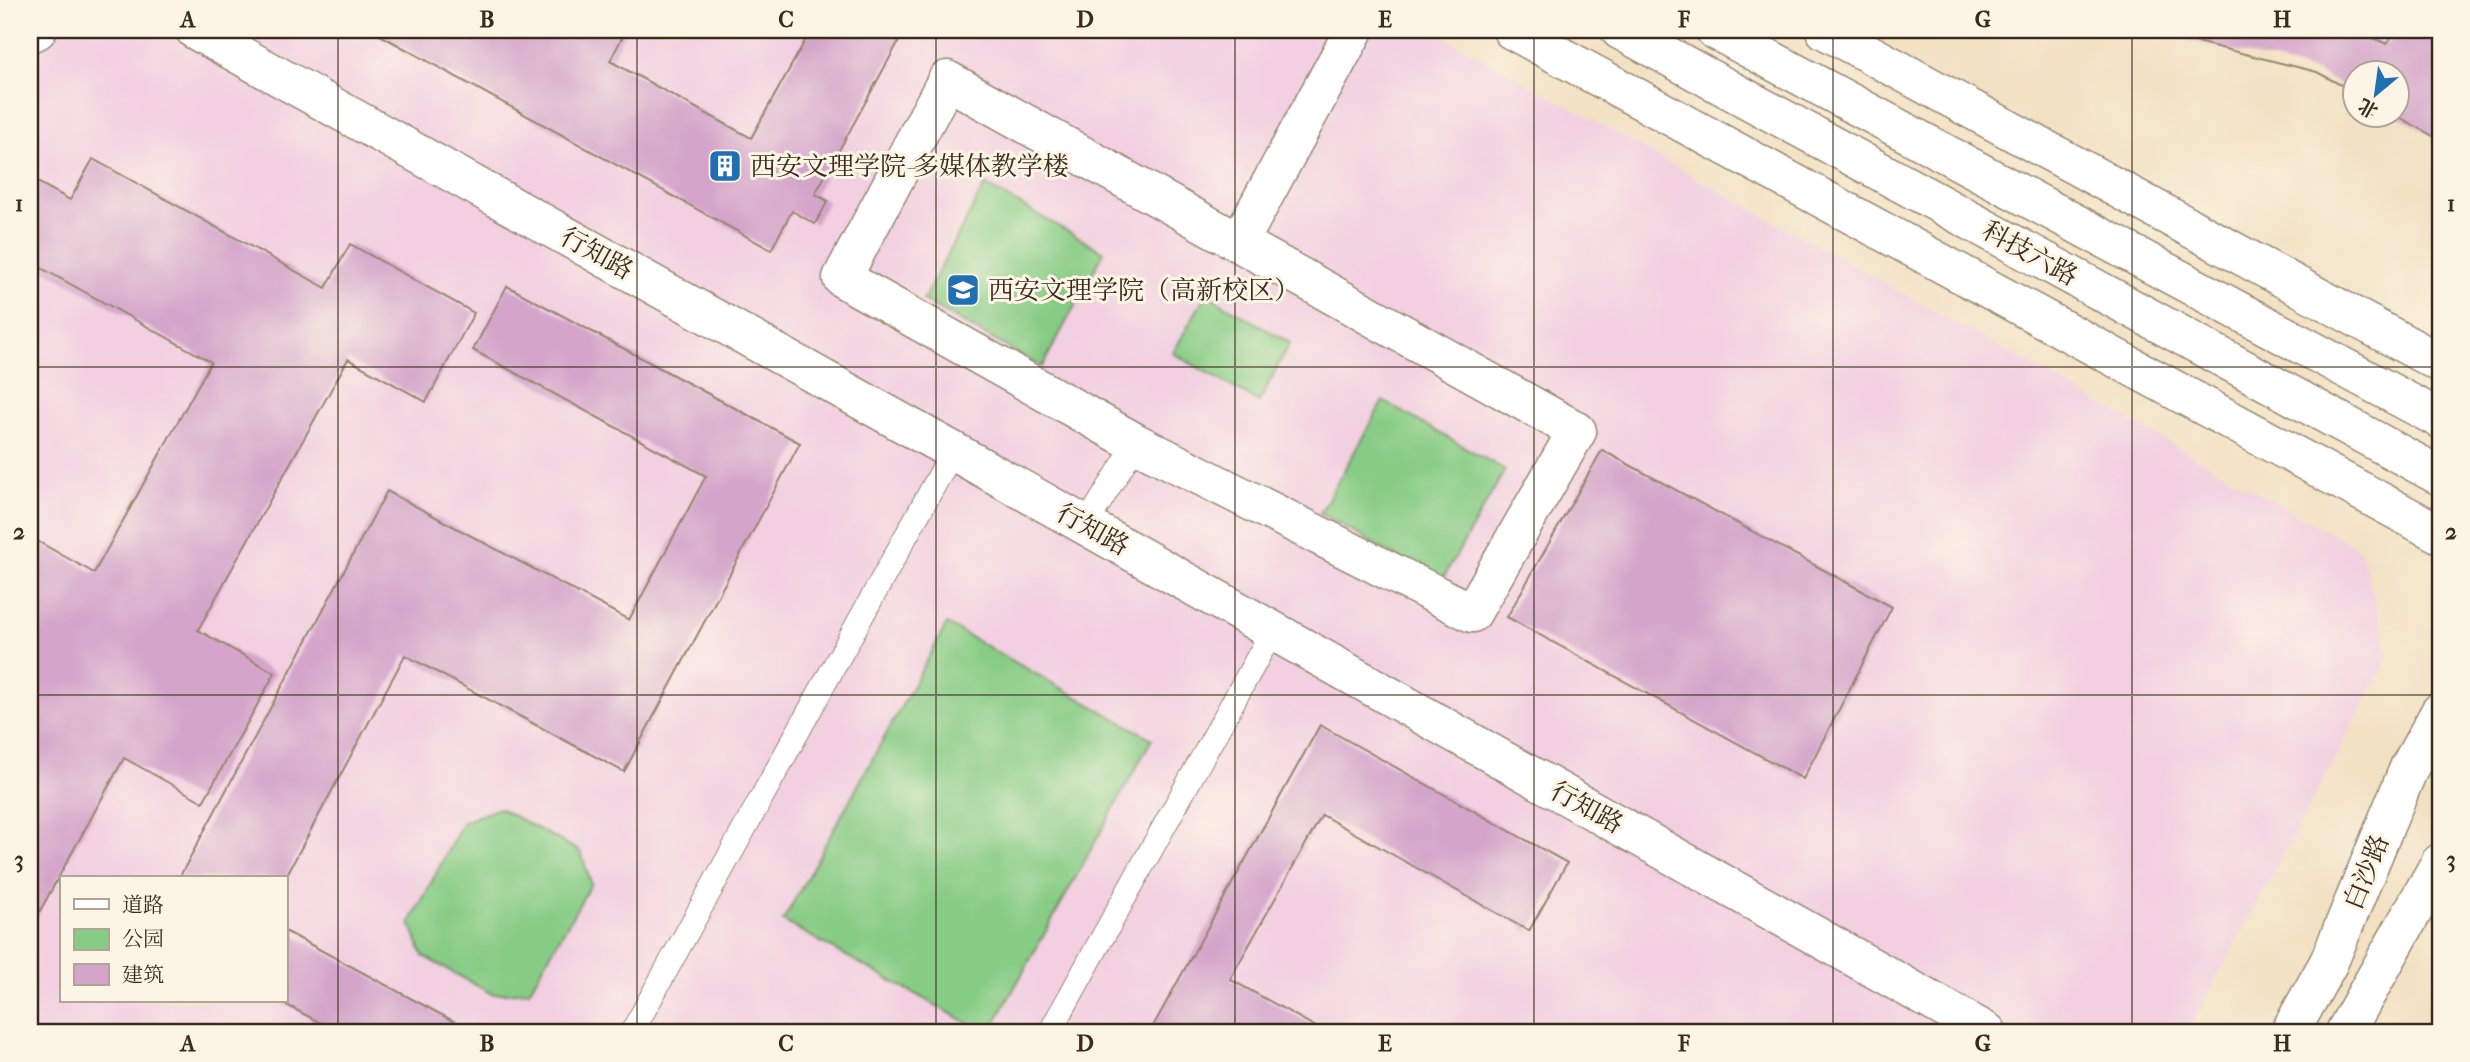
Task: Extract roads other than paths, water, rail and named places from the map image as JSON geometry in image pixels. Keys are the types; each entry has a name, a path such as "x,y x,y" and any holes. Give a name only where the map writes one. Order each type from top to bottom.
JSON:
{"street":[{"path":"30,33 37,30"},
{"name":"行知路","path":"195,30 1086,525 1987,1032"},
{"path":"1239,242 1354,30"},
{"path":"1512,30 2440,534"},
{"name":"科技六路","path":"1620,30 2440,476"},
{"name":"科技六路","path":"1715,30 2440,419"},
{"path":"1825,30 2440,363"},
{"path":"947,80 1239,242 1577,431 1472,613 1136,443 842,278 947,80"},
{"name":"白沙路","path":"2290,1032 2329,962 2409,768 2440,712"},
{"path":"2345,1032 2440,863"}],"lane":[{"path":"1086,525 1136,443"},
{"path":"632,1032 953,451"},
{"path":"1050,1032 1273,630"}],"place":[{"name":"西安文理学院-多媒体教学楼","path":"725,166"},
{"name":"西安文理学院（高新校区）","path":"963,290"}]}
